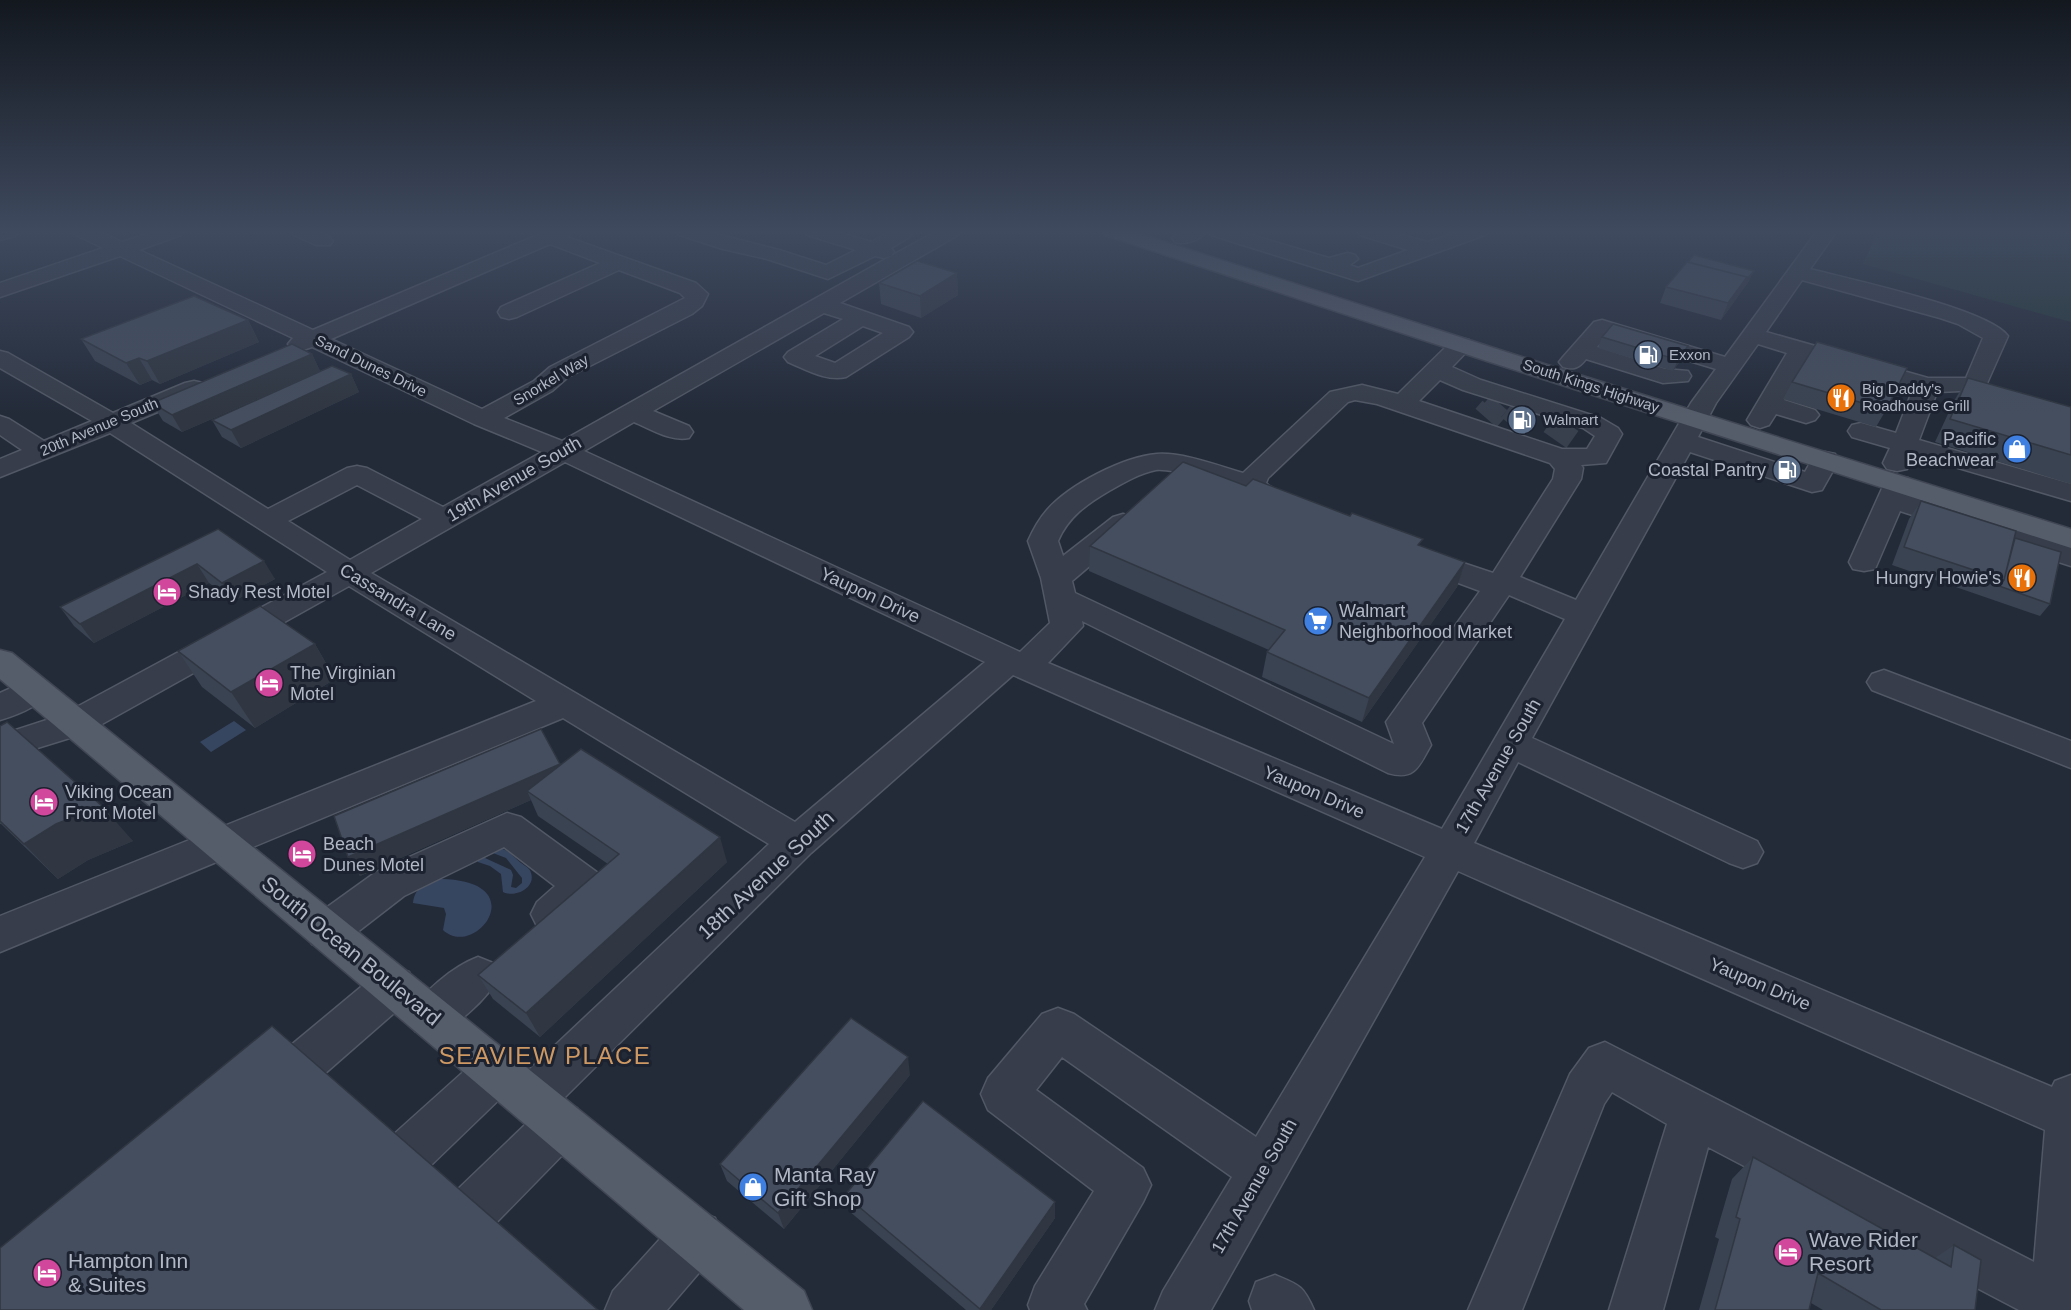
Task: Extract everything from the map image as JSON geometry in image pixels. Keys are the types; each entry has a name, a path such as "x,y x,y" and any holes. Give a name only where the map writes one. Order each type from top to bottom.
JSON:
{"main road":[{"name":"South Kings Highway","path":"1299,292 1461,345 1700,413 1765,412 1898,472"},
{"name":"South Kings Highway","path":"1352,292 1576,356"},
{"name":"South Kings Highway","path":"1652,363 1700,413"},
{"name":"South Kings Highway","path":"1825,460 1898,472 2071,516"},
{"path":"2034,536 2071,539"},
{"name":"South Ocean Boulevard","path":"3,667 697,1236 761,1302"}],"street":[{"name":"Sand Dunes Drive","path":"215,292 483,419 563,451"},
{"path":"281,352 419,292"},
{"path":"509,312 553,292"},
{"name":"Snorkel Way","path":"483,419 543,386 559,372 695,301 696,294 694,292"},
{"name":"19th Avenue South","path":"0,751 18,741 74,724 349,573 842,292"},
{"name":"17th Avenue South","path":"1182,1310 1450,850 1700,413 1785,292"},
{"path":"1754,336 1927,385 1986,388 1996,336 1988,330 1948,313 1870,292"},
{"path":"821,304 861,318"},
{"path":"1402,404 1461,345"},
{"path":"1801,350 1765,412 1806,415"},
{"path":"1576,356 1613,351 1652,363 1696,355 1731,366"},
{"path":"1679,376 1696,355"},
{"name":"Cassandra Lane","path":"0,358 13,379 111,422 349,573 797,842"},
{"path":"1652,363 1663,376 1679,376"},
{"path":"1436,369 1472,385 1505,415 1560,438"},
{"path":"1679,376 1700,413 1812,484 1825,460"},
{"name":"20th Avenue South","path":"0,469 217,378"},
{"path":"1440,417 1472,385"},
{"path":"1864,562 1898,472 1927,385"},
{"path":"1251,484 1255,475 1339,397 1351,391 1369,393 1440,417 1505,415 1560,438"},
{"path":"633,412 680,432"},
{"path":"0,424 42,451"},
{"path":"1861,431 1898,472 1973,517 2034,536 2071,557"},
{"path":"1304,511 1261,494 1251,484 1159,462 1129,471 1082,496 1061,512 1043,541 1058,588 1401,763 1413,745 1404,722 1501,584 1567,479 1569,468 1560,438"},
{"name":"Yaupon Drive","path":"563,451 1016,663 1450,850 2071,1111"},
{"path":"1058,588 1154,497 1190,468"},
{"path":"1898,472 2071,493"},
{"path":"267,521 357,474 444,519"},
{"path":"1395,548 1482,582 1512,585 1585,615"},
{"name":"18th Avenue South","path":"529,1098 797,842 1016,663 1067,626 1058,588"},
{"path":"1884,682 2071,755"},
{"path":"0,708 33,690"},
{"path":"0,934 566,703"},
{"path":"1511,743 1743,852"},
{"path":"327,932 390,884 507,828 584,885 528,934"},
{"path":"431,1017 478,976"},
{"path":"306,1060 394,986"},
{"path":"1060,1310 1054,1305 1126,1185 1004,1094 1058,1028 1263,1170"},
{"path":"1496,1310 1586,1090 1605,1063 1694,1114 2058,1306 2071,1111"},
{"path":"410,1152 529,1098"},
{"path":"475,1208 529,1098"},
{"path":"1636,1310 1694,1114"},
{"path":"632,1310 697,1236"}],"shaded area":[{"path":"1964,292 2071,292 2071,322"}],"water":[{"path":"234,721 246,730 211,752 200,742"},
{"path":"495,848 510,853 530,871 532,878 528,887 513,894 503,892 501,874 490,866 478,862 477,859 483,850","holes":["493,853 506,858 522,878 522,883 516,888 511,887 513,875 511,870 485,858 488,854"]},
{"path":"441,879 469,883 485,892 491,904 489,916 481,928 469,935 456,937 443,930 446,914 444,908 413,903 416,892 422,886"}],"building":[{"path":"908,292 926,292 920,296"},
{"path":"1686,292 1736,292 1728,303"},
{"path":"194,296 248,320 147,361 139,358 126,363 81,339"},
{"path":"1613,324 1688,346 1678,360 1602,337"},
{"path":"1817,342 1907,368 1886,410 1792,382"},
{"path":"292,344 312,354 172,415 152,403"},
{"path":"332,366 351,374 231,430 212,420"},
{"path":"1968,378 2071,407 2071,455 1950,419"},
{"name":"Walmart Neighborhood Market","path":"1183,462 1246,486 1253,479 1350,516 1352,513 1423,539 1418,545 1465,562 1369,698 1267,652 1285,630 1090,546"},
{"path":"1921,501 2016,531 2004,580 1904,547"},
{"path":"218,529 264,561 222,583 197,564 80,624 60,607"},
{"path":"2015,538 2061,552 2050,604 1999,586 2004,580"},
{"path":"260,606 315,644 231,692 178,651"},
{"path":"7,722 102,806 56,824 24,844 0,821 0,726"},
{"path":"541,729 560,764 348,857 334,816"},
{"path":"581,749 720,837 526,1013 478,975 619,854 527,791"},
{"path":"851,1018 908,1057 778,1213 720,1164"},
{"path":"272,1026 598,1310 0,1310 0,1248"},
{"path":"923,1101 1055,1202 980,1309 845,1195"},
{"name":"Wave Rider Resort","path":"1753,1157 1951,1267 1954,1245 1981,1260 1975,1310 1881,1310 1818,1273 1809,1310 1715,1310 1740,1219 1736,1217"}],"tunnel":[{"path":"1492,411 1499,403"},
{"path":"1486,418 1493,410"},
{"path":"1512,426 1525,410"},
{"path":"1555,440 1567,423"}],"place":[{"name":"Exxon","path":"1648,355"},
{"name":"Big Daddy's Roadhouse Grill","path":"1841,398"},
{"name":"Walmart","path":"1522,420"},
{"name":"Pacific Beachwear","path":"2017,449"},
{"name":"Coastal Pantry","path":"1787,470"},
{"name":"Hungry Howie's","path":"2022,578"},
{"name":"Shady Rest Motel","path":"167,592"},
{"name":"Walmart Neighborhood Market","path":"1318,621"},
{"name":"The Virginian Motel","path":"269,683"},
{"name":"Viking Ocean Front Motel","path":"44,802"},
{"name":"Beach Dunes Motel","path":"302,854"},
{"name":"Manta Ray Gift Shop","path":"753,1187"},
{"name":"Wave Rider Resort","path":"1788,1252"},
{"name":"Hampton Inn & Suites","path":"47,1273"}],"district":[{"name":"SEAVIEW PLACE","path":"545,1056"}]}
